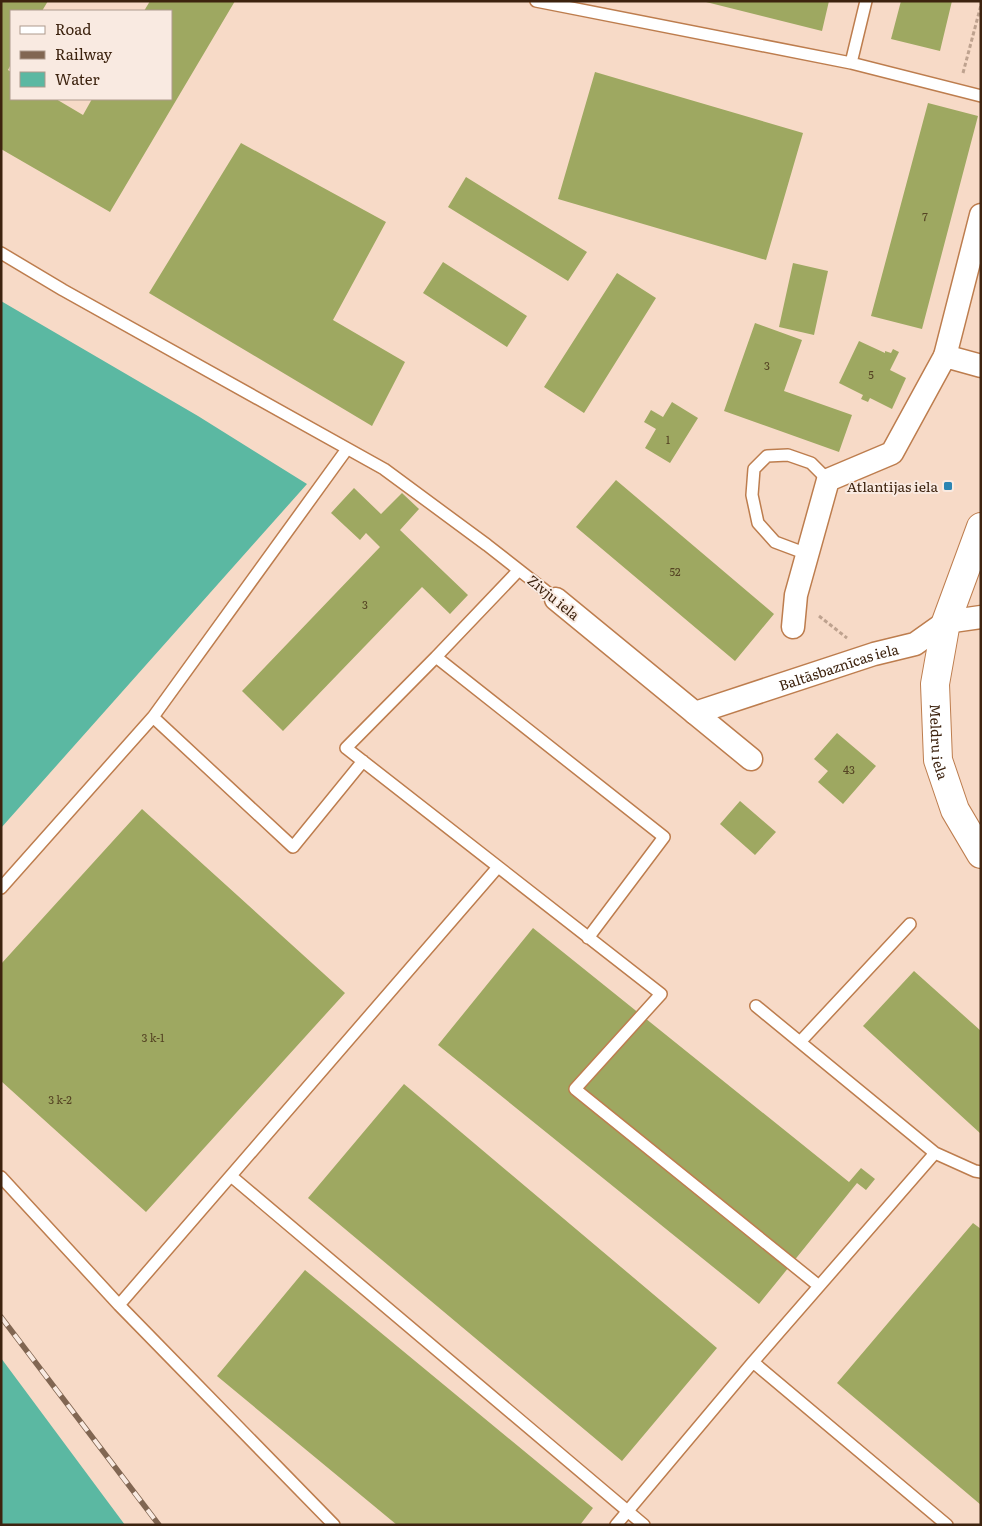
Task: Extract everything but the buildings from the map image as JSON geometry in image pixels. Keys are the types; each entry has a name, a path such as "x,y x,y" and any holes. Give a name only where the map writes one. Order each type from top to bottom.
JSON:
{"main road":[{"path":"946,622 981,527"},
{"name":"Meldru iela","path":"946,622 935,684 938,760 955,810 981,854"}],"street":[{"path":"793,627 796,595 828,480 892,453 945,356 981,215"},
{"path":"945,356 981,366"},
{"name":"Zivju iela","path":"556,598 752,759"},
{"name":"Baltāsbaznīcas iela","path":"695,713 874,654 915,644 946,622 981,617"}],"lane":[{"path":"536,1 851,63 981,96"},
{"path":"851,63 866,1"},
{"name":"Zivju iela","path":"1,253 63,290 384,470 556,598"},
{"path":"1,888 153,717 346,449"},
{"path":"807,554 775,542 758,523 752,495 754,469 767,456 788,455 811,463 828,480"},
{"path":"519,570 346,748 661,994 575,1088 819,1286"},
{"path":"436,657 664,836 588,938"},
{"path":"153,717 293,847 363,762"},
{"path":"119,1305 498,868"},
{"path":"800,1042 910,924"},
{"path":"756,1006 934,1153 979,1169"},
{"path":"616,1525 753,1362 934,1153"},
{"path":"231,1176 644,1525"},
{"path":"1,1177 119,1305 334,1525"},
{"path":"753,1362 947,1525"}],"path":[{"path":"958,90 981,5"},
{"path":"796,595 823,620 850,640"}],"water":[{"path":"1,301 198,416 307,484 1,828"},
{"path":"1,1358 125,1525 1,1525"}],"railway":[{"path":"1,1317 159,1525"}],"place":[{"name":"Atlantijas iela","path":"948,486"}]}
